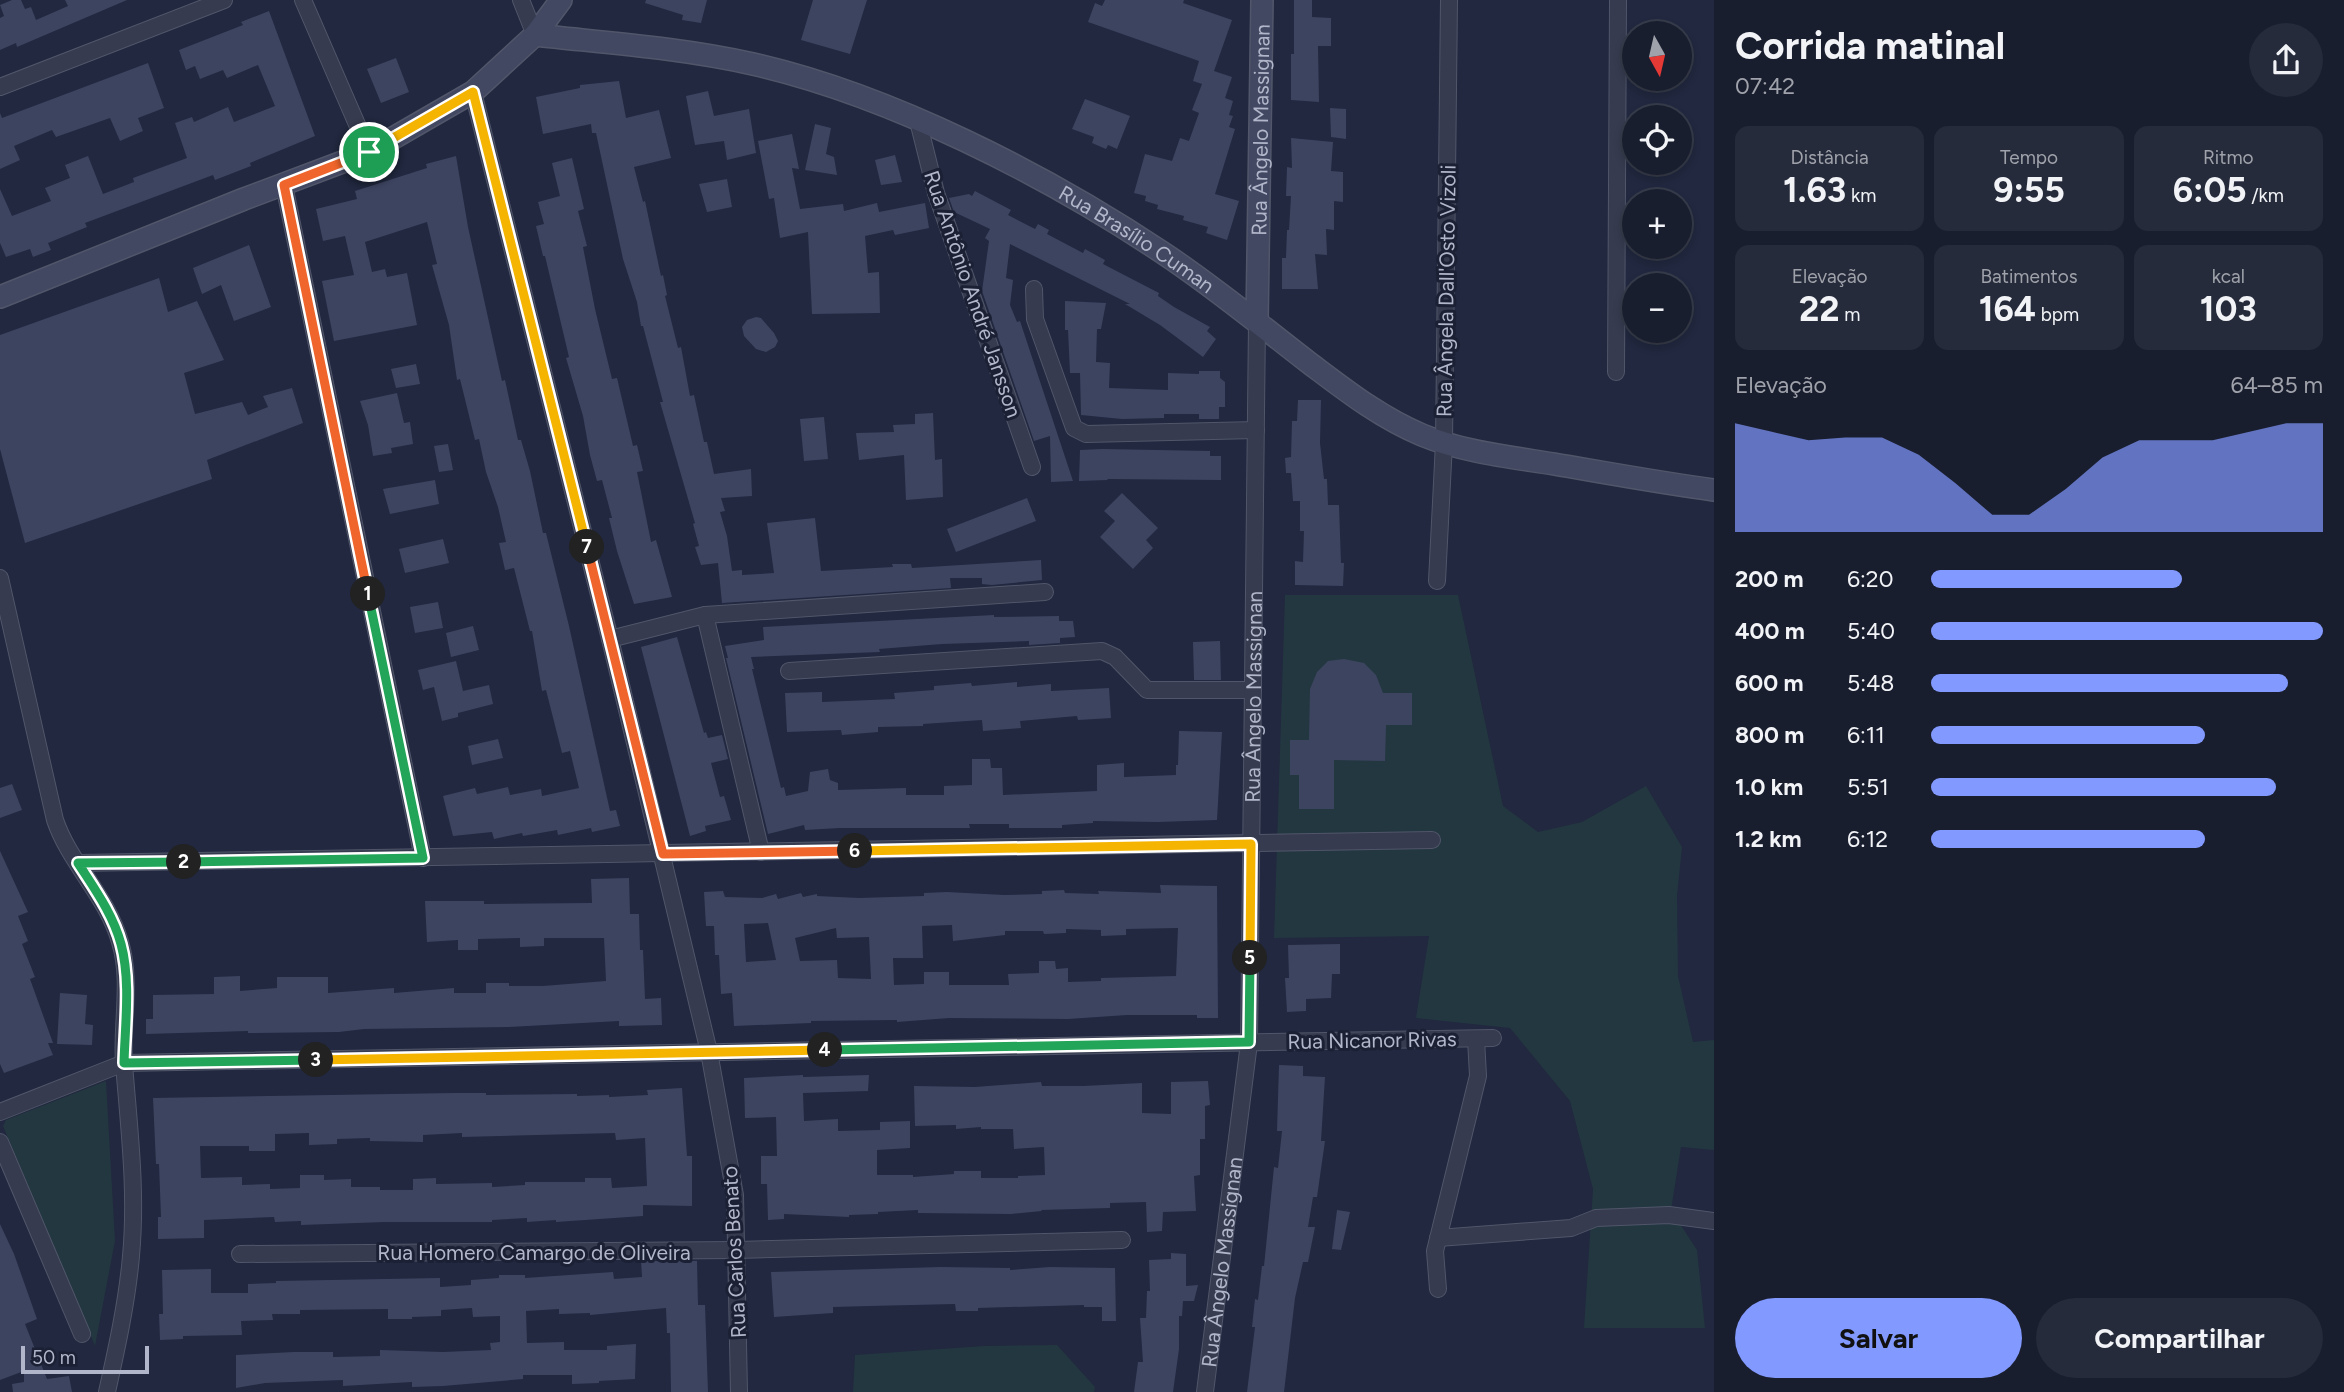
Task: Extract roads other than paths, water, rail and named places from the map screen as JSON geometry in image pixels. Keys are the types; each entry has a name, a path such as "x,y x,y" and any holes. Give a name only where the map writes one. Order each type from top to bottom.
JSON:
{"street":[{"path":"0,88 224,0"},
{"path":"303,0 369,152"},
{"path":"521,0 535,35"},
{"path":"0,297 244,198 369,152 473,92 535,35 561,0"},
{"name":"Rua Ângelo Massignan","path":"1205,1392 1249,1042 1262,0"},
{"name":"Rua Ângela Dall'Osto Vizoli","path":"1437,581 1444,443 1450,0"},
{"path":"1616,372 1618,0"},
{"name":"Rua Brasílio Cuman","path":"535,35 699,54 756,64 847,93 918,121 997,158 1116,223 1164,254 1373,410 1396,423 1444,443 1503,456 1714,490"},
{"name":"Rua Carlos Benato","path":"473,92 663,854 709,1052 735,1195 739,1392"},
{"name":"Rua Antônio André Jansson","path":"918,121 936,193 1032,467"},
{"path":"284,185 423,858"},
{"path":"1034,289 1035,319 1074,428 1086,434 1256,430"},
{"path":"0,578 54,820 66,848 107,910 121,944 125,980 124,1063 132,1150 131,1255 124,1315 107,1392"},
{"path":"610,639 705,615 1045,592"},
{"path":"705,615 761,852"},
{"path":"789,671 1102,651 1115,657 1147,690 1253,690"},
{"path":"78,863 1432,840"},
{"path":"1438,1289 1435,1251 1478,1076 1476,1038"},
{"name":"Rua Nicanor Rivas","path":"0,1112 124,1063 1493,1038"},
{"path":"0,1142 82,1334"},
{"path":"1438,1238 1571,1228 1596,1218 1663,1215 1714,1222"},
{"name":"Rua Homero Camargo de Oliveira","path":"240,1254 737,1251 1122,1240"}]}
